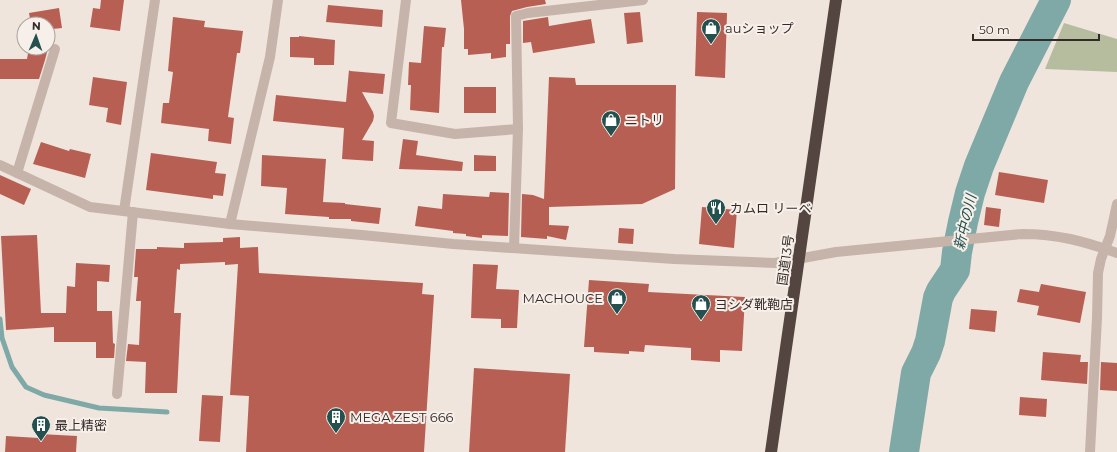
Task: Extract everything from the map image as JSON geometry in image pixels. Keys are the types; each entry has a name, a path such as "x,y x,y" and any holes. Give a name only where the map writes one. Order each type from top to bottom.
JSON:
{"highway":[{"name":"国道13号","path":"771,452 836,0"}],"street":[{"path":"117,394 128,212 155,0"},
{"path":"230,224 270,57 278,0"},
{"path":"406,0 391,123 455,134 518,129"},
{"path":"514,247 518,129 516,16 528,13 643,0"},
{"path":"17,173 53,56"},
{"path":"0,165 90,207 230,224 453,244 731,262 774,263 836,252 971,238 1022,234 1045,234 1066,237 1117,253"},
{"path":"1090,452 1098,272 1104,249 1110,236 1117,204"}],"green space":[{"path":"1064,23 1117,39 1117,72 1045,69"}],"building":[{"path":"101,0 124,0 120,31 90,27 93,8 100,9"},
{"path":"461,0 545,0 546,4 512,11 510,16 510,44 506,44 506,57 491,59 491,53 468,55 468,49 464,49 464,29"},
{"path":"328,5 383,10 382,27 326,22"},
{"path":"59,8 62,28 56,29 56,16 30,16 29,13"},
{"path":"640,12 643,42 627,44 624,13"},
{"name":"auショップ","path":"697,12 727,13 725,78 695,76"},
{"path":"173,17 205,21 204,27 243,31 240,53 237,53 228,117 234,118 231,144 208,141 209,129 161,123 163,103 169,103 173,72 168,71"},
{"path":"548,17 549,26 591,19 595,43 533,53 531,42 523,43 523,21"},
{"path":"424,26 446,28 444,47 442,47 439,113 410,110 411,85 408,85 409,62 421,63"},
{"path":"299,36 335,40 334,65 314,65 314,58 290,57 290,37"},
{"path":"28,56 46,56 39,79 0,79 0,59 27,59"},
{"path":"349,70 385,74 383,94 362,92 374,116 373,121 362,140 374,141 373,161 342,159 344,128 273,121 276,95 346,102"},
{"path":"93,77 127,82 121,125 106,122 108,108 89,105"},
{"name":"ニトリ","path":"549,77 575,78 576,85 676,85 675,189 642,204 549,207 549,225 569,226 566,240 547,236 547,239 521,237 522,194 533,195 544,199"},
{"path":"464,87 496,87 496,113 464,113"},
{"path":"403,139 418,141 416,155 463,162 462,171 399,169"},
{"path":"41,142 69,151 70,149 91,154 85,178 33,164"},
{"path":"151,153 217,162 215,173 226,174 223,196 213,195 213,199 146,190"},
{"path":"262,155 326,159 323,202 345,203 381,208 379,224 351,221 351,219 329,219 329,217 285,214 287,188 261,186"},
{"path":"474,155 496,156 496,171 474,171"},
{"path":"999,172 1048,180 1044,203 995,195"},
{"path":"0,175 31,189 24,205 0,194"},
{"path":"490,192 509,193 508,236 482,235 482,238 466,236 466,234 453,233 453,231 415,226 418,206 442,209 443,194 489,197"},
{"path":"702,207 737,210 734,248 699,244"},
{"path":"986,207 1001,209 999,227 984,225"},
{"path":"619,228 634,229 633,244 618,243"},
{"path":"37,235 41,313 66,313 67,286 75,287 76,263 110,265 109,282 97,281 97,311 112,311 113,343 115,344 114,358 96,358 96,342 54,342 54,327 6,330 1,236"},
{"path":"240,237 240,248 258,247 259,273 423,283 422,294 434,295 424,452 246,452 249,396 230,395 238,264 225,265 225,262 180,264 180,270 177,269 174,313 181,313 177,393 145,393 146,362 126,361 128,344 139,345 141,301 136,301 138,277 134,277 136,249 157,249 157,247 184,248 184,243 223,242 223,238"},
{"path":"473,264 498,265 496,289 519,290 517,328 501,328 501,319 471,318"},
{"path":"589,280 649,284 648,292 745,297 742,351 720,350 720,362 691,360 691,348 645,345 644,352 629,351 629,354 594,352 594,347 584,347"},
{"path":"1041,284 1086,292 1080,323 1037,315 1039,306 1017,302 1020,289 1039,292"},
{"path":"971,309 997,311 995,332 969,329"},
{"path":"1043,352 1081,355 1080,362 1088,362 1087,384 1041,380"},
{"path":"1101,362 1117,363 1117,391 1100,390"},
{"path":"474,368 570,374 565,452 469,452"},
{"path":"202,395 223,396 220,442 199,441"},
{"path":"1020,397 1047,399 1046,417 1019,415"},
{"name":"最上精密","path":"40,434 77,436 76,452 5,452 6,436 39,438"}],"waterway":[{"name":"新中の川","path":"904,452 916,373 930,341 938,298 955,270 963,222 970,193 979,166 1014,82 1056,0"},
{"path":"0,319 2,338 12,367 26,387 44,395 99,408 167,412"}],"place":[{"name":"auショップ","path":"711,45"},
{"name":"ニトリ","path":"611,137"},
{"name":"カムロ リーベ","path":"716,225"},
{"name":"MACHOUCE","path":"617,315"},
{"name":"ヨシダ靴鞄店","path":"701,321"},
{"name":"MEGA ZEST 666","path":"336,434"},
{"name":"最上精密","path":"41,442"}]}
